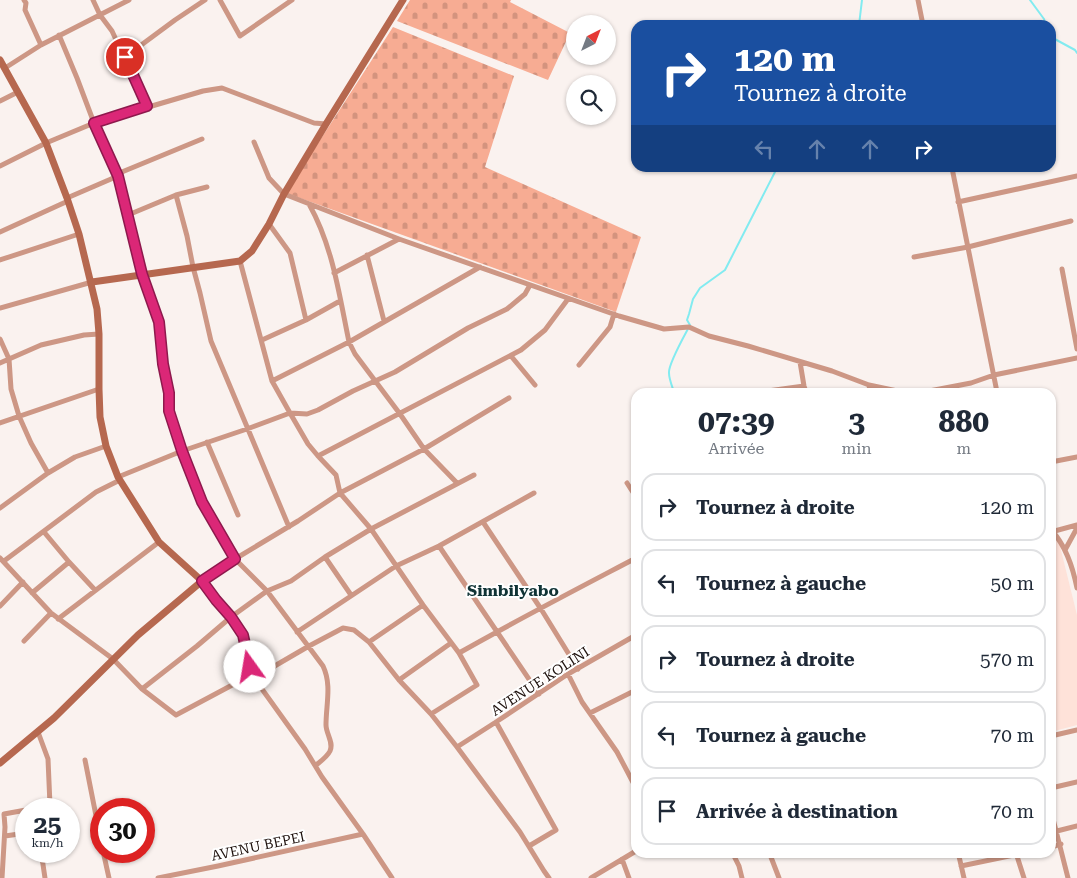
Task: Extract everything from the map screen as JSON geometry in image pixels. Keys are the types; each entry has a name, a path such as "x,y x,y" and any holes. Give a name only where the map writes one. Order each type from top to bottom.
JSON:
{"street":[{"path":"24,0 26,3 25,10 41,45"},
{"path":"93,0 100,15 112,31 147,106"},
{"path":"5,68 41,45 130,0"},
{"path":"125,57 205,0"},
{"path":"220,0 240,36 285,2 292,0"},
{"path":"0,308 92,282 240,260 252,251 326,124 403,0"},
{"path":"918,0 922,20"},
{"path":"59,36 117,175 142,274 159,322 163,364 169,393 169,411 202,502 235,559 267,591 327,674 328,707 326,727 331,741 330,750 323,760 316,765"},
{"path":"0,60 46,143 68,199 79,234 97,309 100,417 106,446 119,478 159,542 202,581 231,617 243,635 254,678 316,765 392,878"},
{"path":"0,166 46,143 94,123 147,106 202,91 222,88 314,123 326,124"},
{"path":"0,101 18,92"},
{"path":"0,232 117,175 202,139"},
{"path":"254,142 269,178 284,194 309,204 399,239 614,314 664,329 689,327 709,336 886,388"},
{"path":"953,172 996,388"},
{"path":"958,202 1077,176"},
{"path":"128,215 176,195 207,187"},
{"path":"176,195 211,341 289,527"},
{"path":"309,204 331,254 348,342 424,449 457,483"},
{"path":"914,257 968,247 1071,221"},
{"path":"269,224 290,254 306,320"},
{"path":"0,260 79,234"},
{"path":"334,273 399,239"},
{"path":"367,255 384,321"},
{"path":"240,260 272,381 308,444 336,475 340,493 371,529 423,605 459,653 478,685 431,714"},
{"path":"272,381 348,342 480,267"},
{"path":"1062,269 1077,348"},
{"path":"530,285 526,294 507,309 468,328 395,372 353,391 318,410 306,414 290,413 182,451 119,478 96,492 44,532 2,560 51,613 113,659 142,689 176,715 236,683 254,678 343,628 354,630 369,642 457,747 520,832 549,878"},
{"path":"318,456 521,350 545,330 568,299"},
{"path":"262,340 306,320 340,301"},
{"path":"579,365 610,327 614,314"},
{"path":"0,362 41,345 99,334"},
{"path":"0,339 9,358 11,389 19,416 31,443 48,473"},
{"path":"511,356 535,385"},
{"path":"945,388 971,383 994,375 1077,358"},
{"path":"790,388 804,386 800,362"},
{"path":"869,384 870,388"},
{"path":"0,423 99,389"},
{"path":"0,763 38,732 151,624 202,581 340,493 424,449 509,398"},
{"path":"208,442 238,515"},
{"path":"0,508 48,473 75,457 106,446"},
{"path":"1056,461 1077,457"},
{"path":"142,689 231,617 267,591 291,581 325,557 371,529 474,475"},
{"path":"627,483 631,489"},
{"path":"298,632 396,566 439,546 534,493"},
{"path":"483,522 578,669"},
{"path":"1056,531 1077,526"},
{"path":"1065,550 1077,526"},
{"path":"44,532 95,590"},
{"path":"1056,536 1065,550 1077,588"},
{"path":"58,619 159,542"},
{"path":"439,546 539,694"},
{"path":"325,557 351,595"},
{"path":"459,653 631,561"},
{"path":"32,593 69,562"},
{"path":"0,606 23,582"},
{"path":"369,642 423,605"},
{"path":"24,641 51,613"},
{"name":"AVENUE KOLINI","path":"457,747 568,674 631,638"},
{"path":"399,680 451,643"},
{"path":"568,674 582,702 617,752 631,779"},
{"path":"590,713 631,692"},
{"path":"496,722 556,830 529,846"},
{"path":"1056,735 1077,730"},
{"path":"38,732 48,759 50,798"},
{"path":"85,760 93,798"},
{"path":"1056,787 1077,782"},
{"path":"2,878 5,836 4,814 15,812"},
{"path":"1057,831 1077,826"},
{"path":"1056,828 1068,878"},
{"name":"AVENU BEPEI","path":"158,878 363,834"},
{"path":"5,836 15,835"},
{"path":"1056,846 1061,844"},
{"path":"591,878 631,854"},
{"path":"735,858 742,878"},
{"path":"771,858 779,878"},
{"path":"959,858 964,878"},
{"path":"961,866 998,858"},
{"path":"1018,858 1024,878"},
{"path":"622,860 629,878"},
{"path":"43,863 45,878"},
{"path":"106,863 109,878"}],"shaded area":[{"path":"1056,534 1077,615 1077,725 1056,731"}],"green space":[{"path":"410,0 511,0 510,2 566,31 566,42 548,80 397,21"},
{"path":"393,27 514,76 485,167 641,237 616,312 286,193"}],"waterway":[{"path":"860,20 862,0"},
{"path":"1030,0 1044,20"},
{"path":"1056,40 1077,53"},
{"path":"673,388 669,369 690,325 687,320 693,299 700,288 725,270 775,172"}],"district":[{"name":"Simbilyabo","path":"513,590"}],"route":[{"path":"125,57 147,106 94,123 118,176 142,274 159,322 163,364 169,393 169,411 202,502 235,559 202,581 243,635 250,667"}]}
